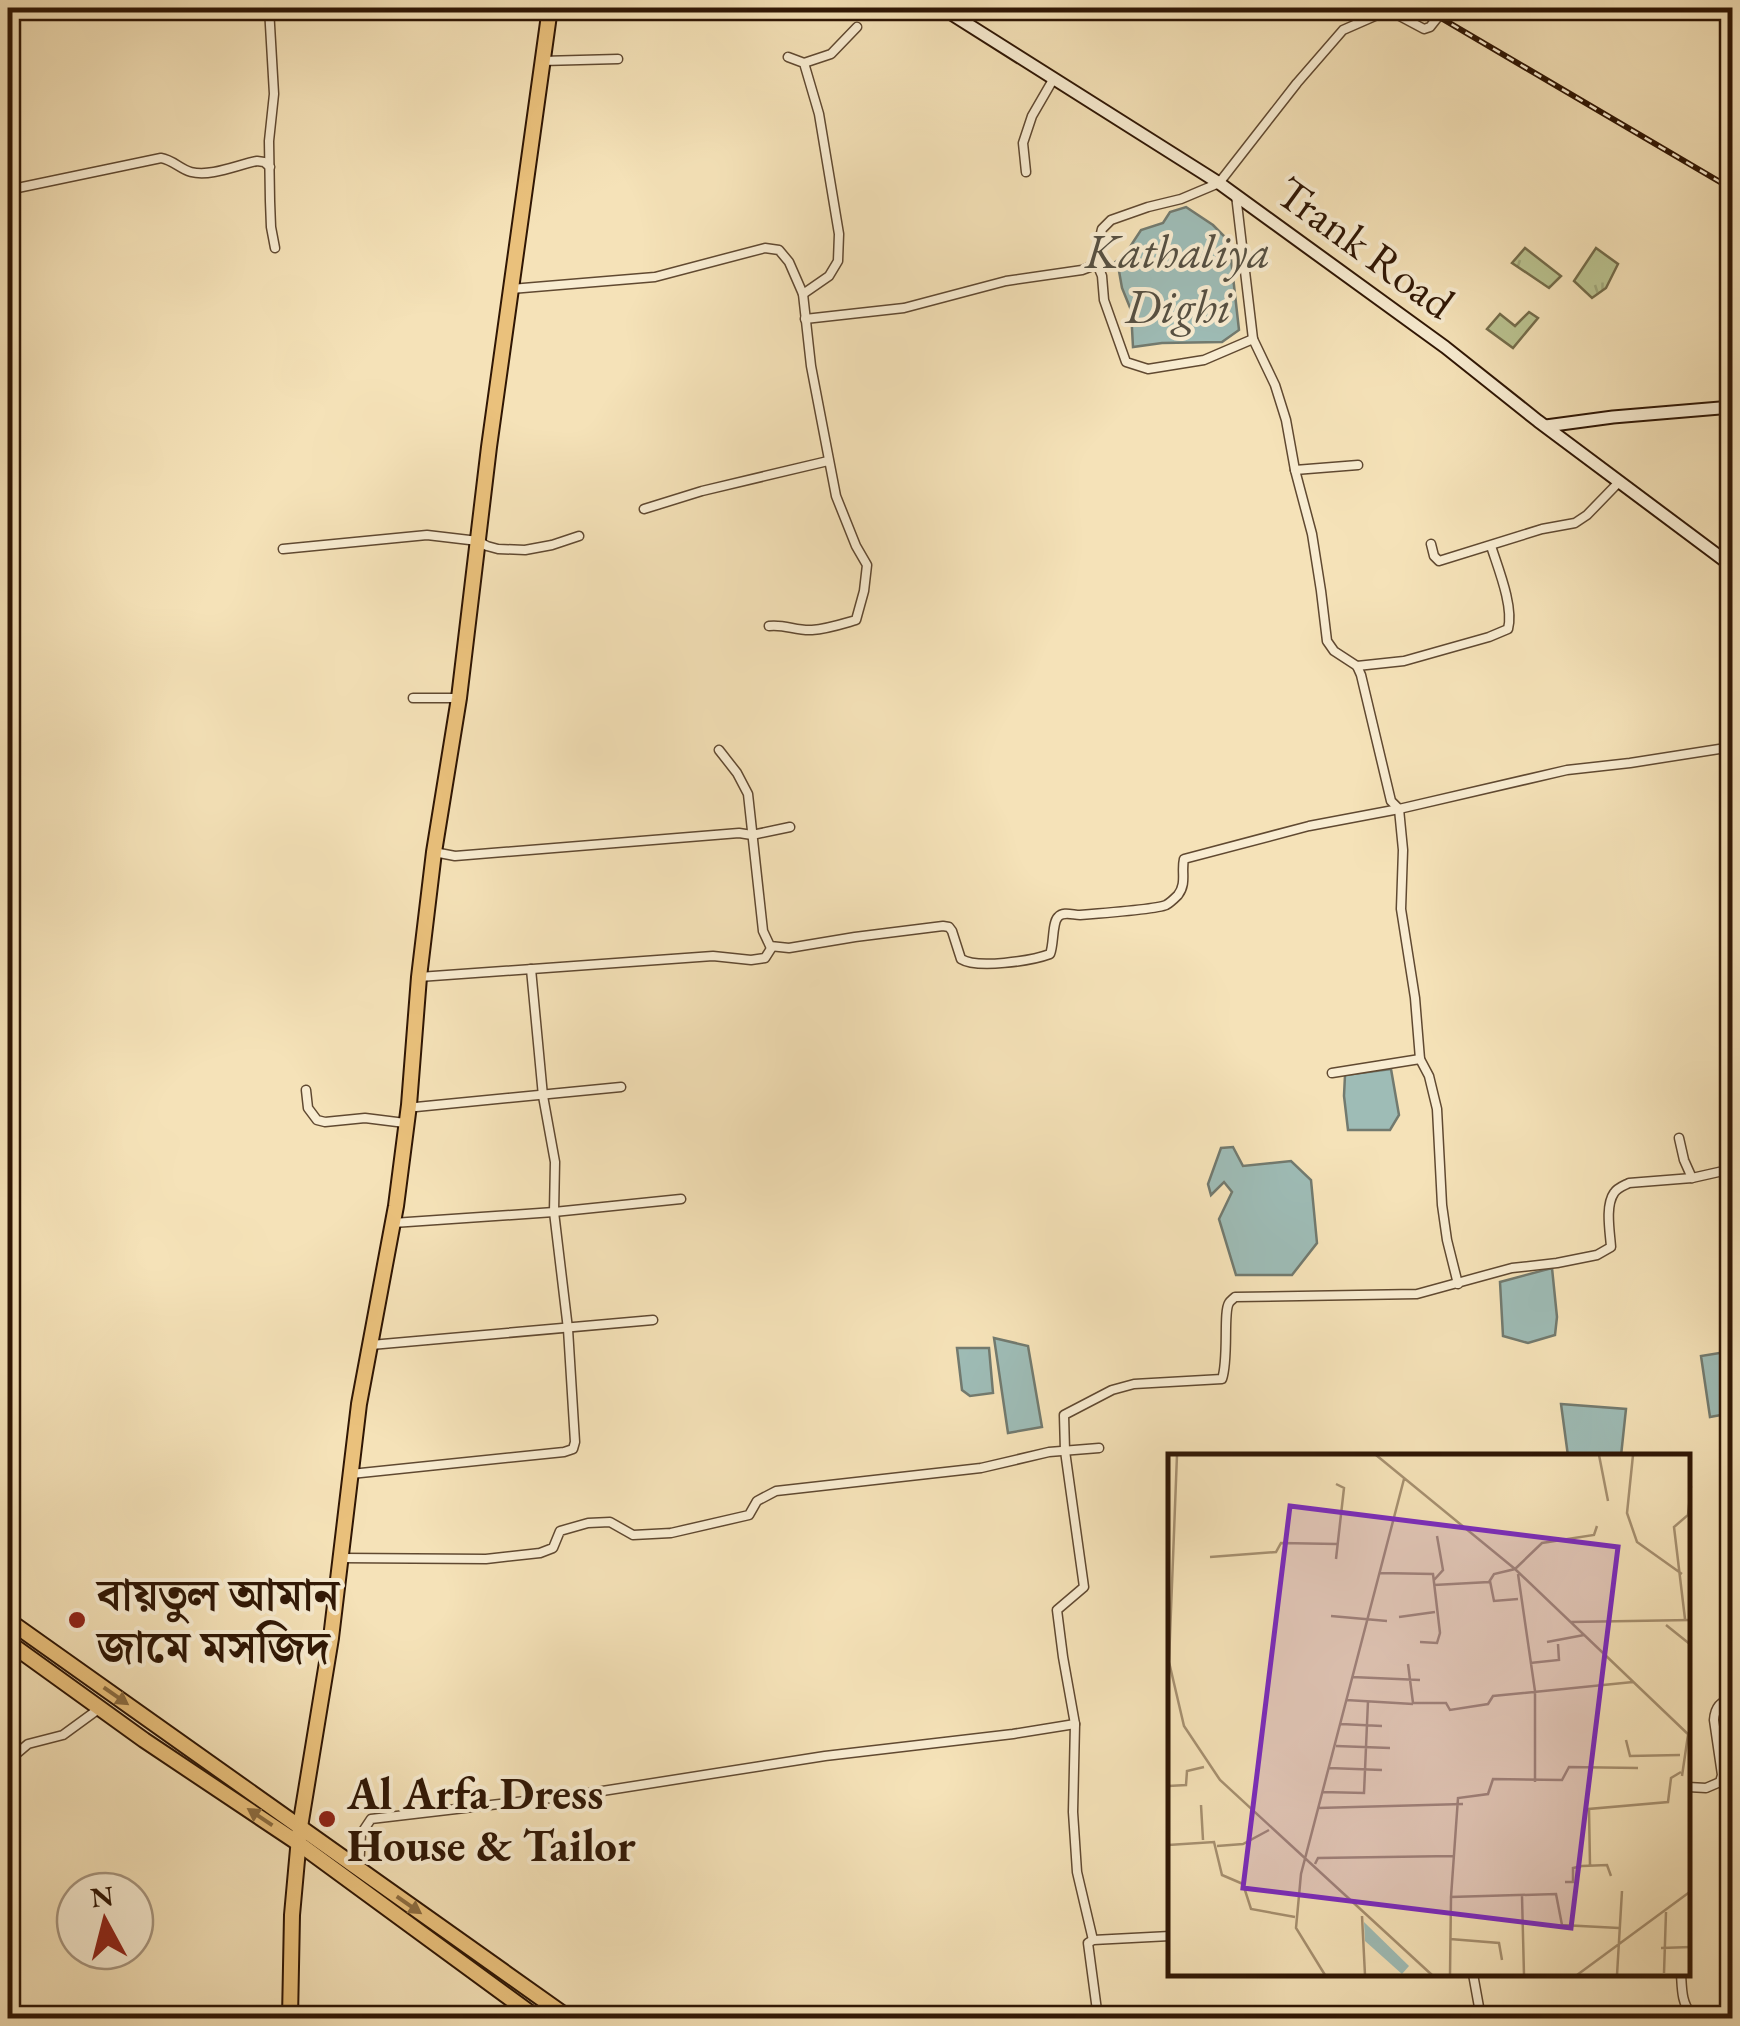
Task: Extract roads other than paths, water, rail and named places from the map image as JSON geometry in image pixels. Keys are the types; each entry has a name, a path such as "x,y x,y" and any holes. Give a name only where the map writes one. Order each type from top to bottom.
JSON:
{"highway":[{"path":"290,2018 292,1915 299,1835 331,1638 359,1404 393,1223 434,852 459,698 550,8"},
{"path":"8,1620 299,1835 536,2018"},
{"path":"8,1642 100,1708 358,1869 569,2018"}],"main road":[{"name":"Trank Road","path":"942,8 1236,195 1445,347 1732,566"},
{"path":"1546,426 1732,407"}],"street":[{"path":"270,8 274,94 269,141 275,248"},
{"path":"805,319 904,308 1006,281 1082,270 1095,259 1102,230 1111,220 1219,183 1343,30 1384,12 1430,28 1445,8"},
{"path":"788,58 804,63 830,54 857,26"},
{"path":"542,61 618,59"},
{"path":"803,294 829,276 838,261 840,234 818,114 804,63"},
{"path":"1026,172 1023,143 1032,116 1054,78"},
{"path":"8,190 161,158 192,172 257,162 270,167"},
{"path":"1236,195 1252,339 1286,420 1312,534 1326,641 1356,666 1365,686 1391,801 1399,810 1403,850 1401,910 1420,1059 1429,1076 1437,1110 1442,1206 1458,1284"},
{"path":"510,289 655,277 765,248 780,250 803,294 828,461 841,509 867,565 856,620 814,630 793,629 784,624 769,626"},
{"path":"1095,259 1102,276 1104,300 1126,362 1148,369 1204,360 1252,339"},
{"path":"644,509 828,461"},
{"path":"1295,470 1358,464"},
{"path":"1431,544 1439,561 1542,529 1575,523 1620,482"},
{"path":"283,549 427,535 478,541 498,549 526,550 578,536"},
{"path":"1356,666 1404,660 1508,629 1502,582 1491,546"},
{"path":"413,698 459,698"},
{"path":"719,750 748,794 763,931 768,944 789,948 943,926 950,927 965,962 1001,962 1050,954 1059,916 1166,906 1179,894 1184,881 1184,858 1308,826 1399,810 1567,770 1732,747"},
{"path":"434,852 455,856 752,835 790,826"},
{"path":"419,976 713,956 751,960 765,958 772,947"},
{"path":"351,1474 573,1449 568,1329 554,1212 555,1162 543,1096 531,969"},
{"path":"1332,1073 1420,1059"},
{"path":"409,1105 416,1108 621,1087"},
{"path":"306,1090 308,1108 318,1120 366,1118 405,1122"},
{"path":"1679,1138 1692,1178"},
{"path":"1094,1940 1077,1872 1073,1812 1075,1724 1057,1610 1084,1587 1065,1451 1064,1416 1112,1390 1157,1382 1222,1378 1226,1369 1226,1310 1235,1298 1417,1294 1512,1268 1598,1255 1611,1247 1610,1204 1615,1190 1629,1183 1692,1178 1732,1168"},
{"path":"393,1223 681,1199"},
{"path":"371,1345 652,1320"},
{"path":"341,1558 486,1558 540,1553 554,1548 560,1531 588,1523 610,1522 633,1535 672,1533 748,1516 758,1501 776,1491 981,1468 1099,1448"},
{"path":"1690,1788 1706,1788 1720,1782 1715,1710 1732,1698"},
{"path":"8,1761 28,1744 63,1736 100,1708"},
{"path":"358,1869 360,1834 371,1819 577,1796 825,1756 1075,1724"},
{"path":"1098,2018 1088,1942 1168,1936"},
{"path":"1473,1976 1481,2018"},
{"path":"1681,1976 1690,2013 1732,2010"}],"water":[{"name":"Kathaliya Dighi","path":"1186,207 1229,241 1239,330 1222,342 1133,347 1131,310 1119,271 1113,264 1126,253 1141,230 1163,223 1170,212"},
{"path":"1391,1069 1399,1115 1390,1130 1348,1130 1345,1075"},
{"path":"1233,1147 1243,1166 1291,1161 1311,1180 1317,1243 1292,1275 1236,1275 1219,1219 1232,1192 1224,1182 1211,1195 1208,1184 1221,1148"},
{"path":"1552,1268 1555,1335 1528,1343 1503,1336 1500,1282"},
{"path":"994,1338 1028,1346 1042,1427 1008,1433"},
{"path":"957,1348 989,1348 993,1393 970,1396 962,1390"},
{"path":"1732,1351 1732,1413 1710,1417 1701,1356"},
{"path":"1561,1404 1626,1409 1621,1454 1568,1454"}],"railway":[{"path":"1424,8 1732,189"}],"place":[{"name":"বায়তুল আমান জামে মসজিদ","path":"77,1620"},
{"name":"Al Arfa Dress House & Tailor","path":"327,1819"}]}
